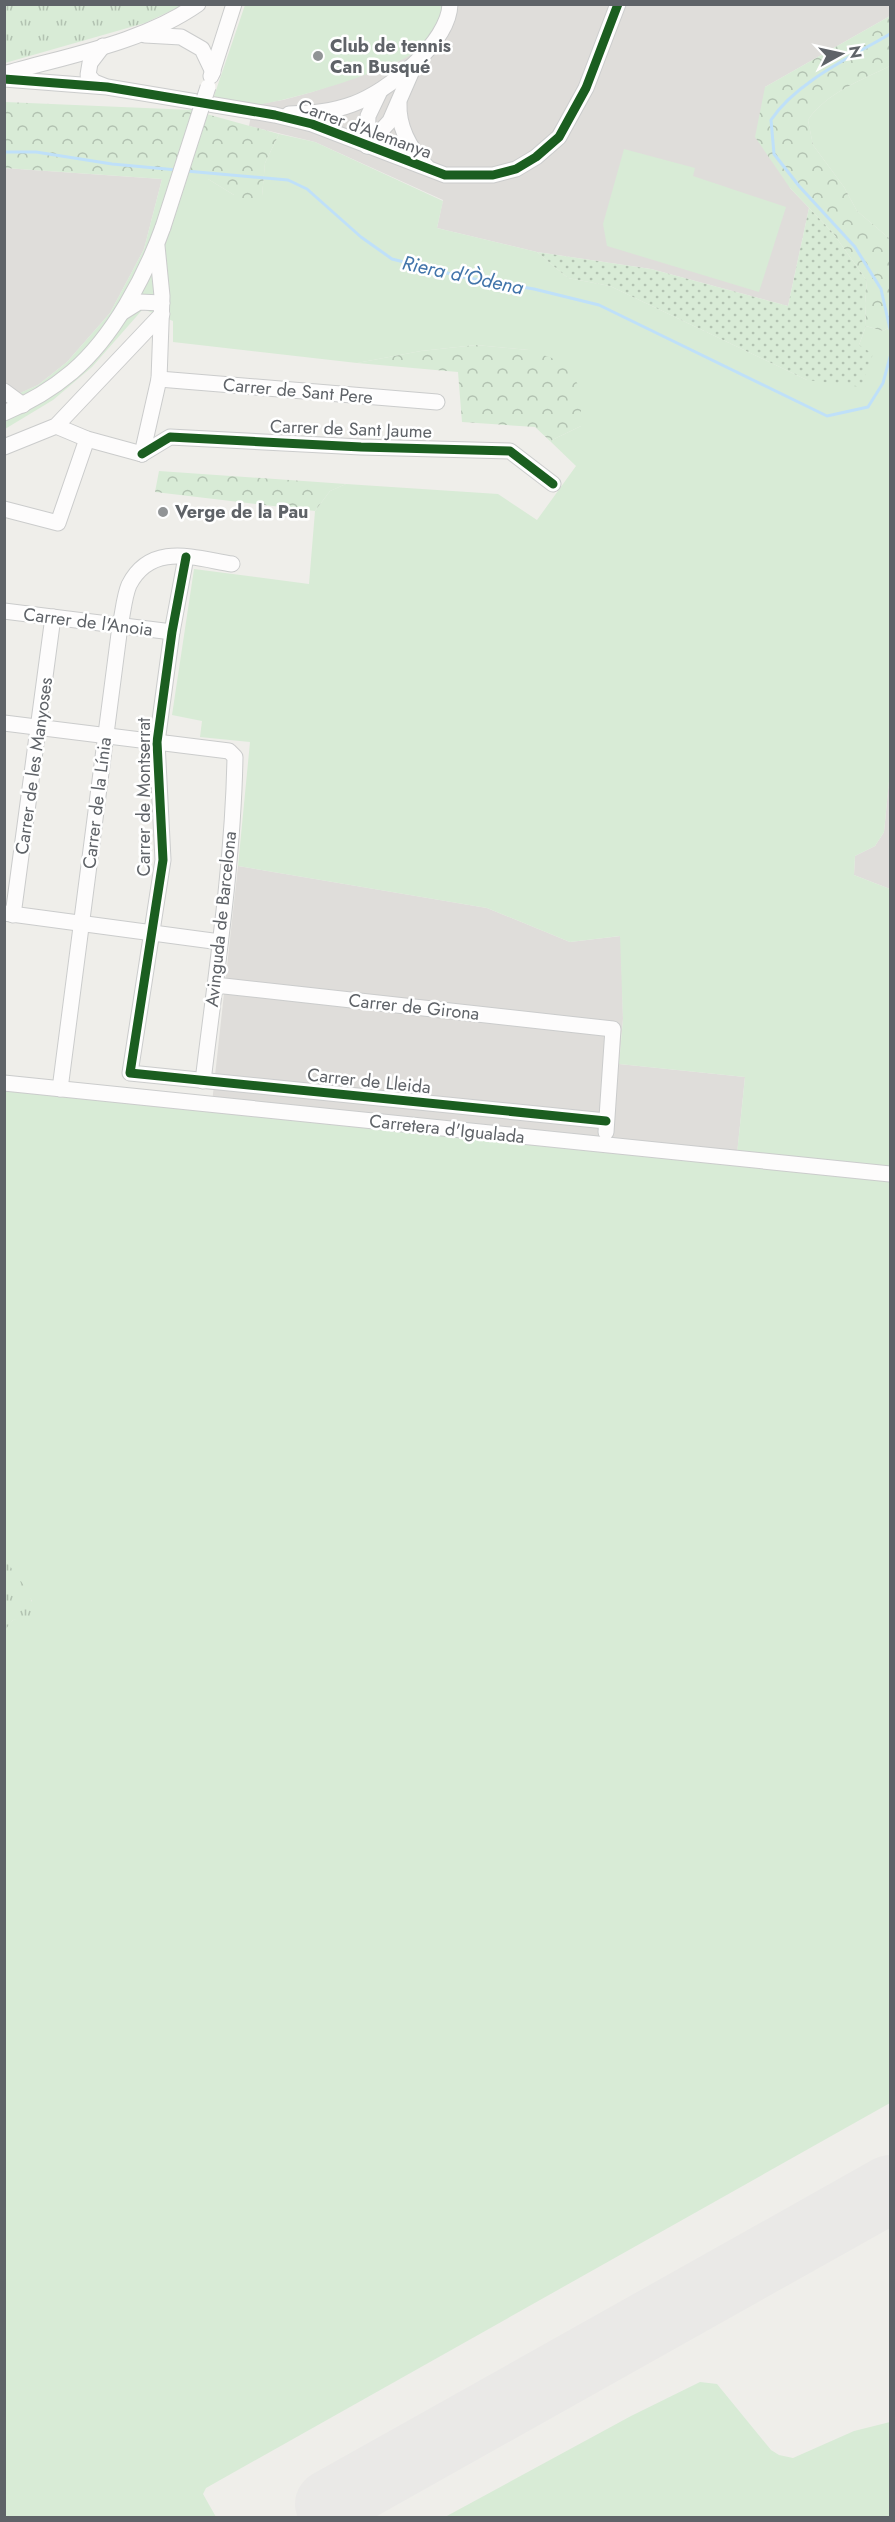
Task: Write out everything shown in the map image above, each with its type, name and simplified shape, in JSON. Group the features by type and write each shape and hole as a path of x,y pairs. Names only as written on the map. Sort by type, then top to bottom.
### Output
{"street":[{"path":"4,74 142,34 176,20 198,4"},
{"path":"4,412 23,405 72,372 123,312 163,227 234,4"},
{"name":"Carrer d'Alemanya","path":"275,115 335,110 380,91 415,63 442,30 450,13 450,4"},
{"name":"Carrer d'Alemanya","path":"4,79 84,80 107,87 275,115 312,124 445,175 493,175 516,168 559,137 586,88 618,4"},
{"path":"142,34 182,37 202,49 210,80"},
{"path":"64,57 62,64 68,76 84,80 90,63 103,46"},
{"name":"Carrer d'Alemanya","path":"367,146 390,121 415,63"},
{"name":"Carrer d'Alemanya","path":"367,146 368,116 380,91"},
{"name":"Carrer d'Alemanya","path":"399,100 399,115 403,129 412,149 430,170"},
{"path":"56,426 87,439 142,454 159,379 162,308 156,245"},
{"path":"123,312 139,302 162,308"},
{"path":"4,447 56,426 162,308"},
{"name":"Carrer de Sant Pere","path":"159,379 437,402"},
{"path":"4,391 23,405"},
{"name":"Carrer de Sant Jaume","path":"142,454 170,436 362,447 510,451 552,484"},
{"path":"4,509 58,522 87,439"},
{"name":"Carrer de la Línia","path":"60,1089 120,626 128,587 138,572 152,560 168,555 232,564"},
{"name":"Carrer de Montserrat","path":"130,1073 164,860 157,742 172,632 186,557"},
{"name":"Carrer de l'Anoia","path":"4,611 172,632"},
{"name":"Carrer de les Manyoses","path":"9,914 40,728 53,617"},
{"path":"4,723 157,742"},
{"name":"Avinguda de Barcelona","path":"157,742 229,751 235,757 220,942 203,1080"},
{"path":"9,914 220,942"},
{"name":"Carrer de Girona","path":"215,985 614,1029 606,1121"},
{"name":"Carrer de Lleida","path":"130,1073 606,1121"},
{"name":"Carretera d'Igualada","path":"4,1083 891,1174"},
{"path":"606,1121 606,1145"}],"shaded area":[{"path":"442,5 890,5 890,16 765,87 790,188 809,208 788,306 651,269 537,252 437,228 443,200 315,142 249,126 253,105 312,92 398,62 442,11"},
{"path":"4,168 162,179 144,249 110,313 67,362 38,385 5,400"},
{"path":"890,771 890,889 854,875 855,856 875,846 884,832"},
{"path":"238,866 487,908 570,942 621,936 623,1019 619,1064 745,1077 736,1164 211,1112"}],"green space":[{"path":"5,4 183,5 145,23 5,63"},
{"name":"Club de tennis Can Busqué","path":"245,5 442,5 438,22 431,34 419,49 407,57 366,75 314,91 269,103 249,105 213,99"},
{"path":"890,16 890,66 834,95 824,102 808,120 813,145 844,187 857,211 890,239 890,327 883,331 866,326 867,281 833,233 790,188 755,137 765,87"},
{"path":"890,66 890,239 857,211 844,187 813,145 808,120 824,102 834,95"},
{"path":"5,102 192,110 279,134 265,163 262,196 252,206 208,179 162,179 5,168"},
{"path":"279,134 315,142 443,201 437,228 537,252 568,278 610,286 807,380 859,345 866,326 883,331 890,327 890,771 884,832 875,846 855,856 854,875 890,889 890,2103 206,2488 203,2494 216,2517 5,2517 4,1630 13,1620 19,1618 32,1601 5,1559 5,1091 736,1163 745,1077 619,1064 623,1019 620,936 570,942 487,908 238,866 250,742 200,737 202,721 172,715 194,569 309,584 315,511 330,491 346,484 498,494 537,520 576,466 550,441 581,426 529,350 476,345 421,351 357,363 173,342 173,321 143,309 92,367 53,400 5,429 4,400 38,385 67,362 110,313 144,249 162,179 208,179 234,195 262,196 265,163"},
{"path":"624,149 695,168 693,176 786,207 759,292 607,246 603,224"},
{"path":"809,208 833,233 867,281 866,326 859,345 873,354 861,387 807,380 610,286 568,278 537,252 651,269 788,306"},
{"path":"476,345 529,350 563,362 581,389 581,426 550,441 535,427 462,422 458,372 357,363 421,351"},
{"path":"159,471 346,484 330,491 315,511 155,492"},
{"path":"5,1559 29,1595 33,1611 31,1618 13,1620 5,1630"},
{"path":"700,2382 717,2384 771,2450 779,2455 793,2458 854,2431 890,2422 890,2517 445,2517 631,2416"}],"waterway":[{"name":"Riera d'Òdena","path":"890,34 809,82 782,106 771,120 774,154 799,186 855,247 881,289 890,329"},
{"name":"Riera d'Òdena","path":"4,152 36,152 112,164 177,170"},
{"name":"Riera d'Òdena","path":"186,171 288,180 307,189 361,237 392,259 463,277 534,289 599,305 827,416 868,407 883,383 890,357"}],"runway":[{"path":"329,2504 890,2189"}],"cycle path":[{"path":"4,79 107,87 275,115 312,124 445,175 493,175 516,169 536,157 559,137 586,88 618,4"},
{"path":"142,454 170,437 361,447 510,451 553,484"},
{"path":"186,557 172,632 157,742 163,860 130,1073 606,1121"}],"place":[{"name":"Club de tennis Can Busqué","path":"318,56"},
{"name":"Verge de la Pau","path":"163,512"}]}
